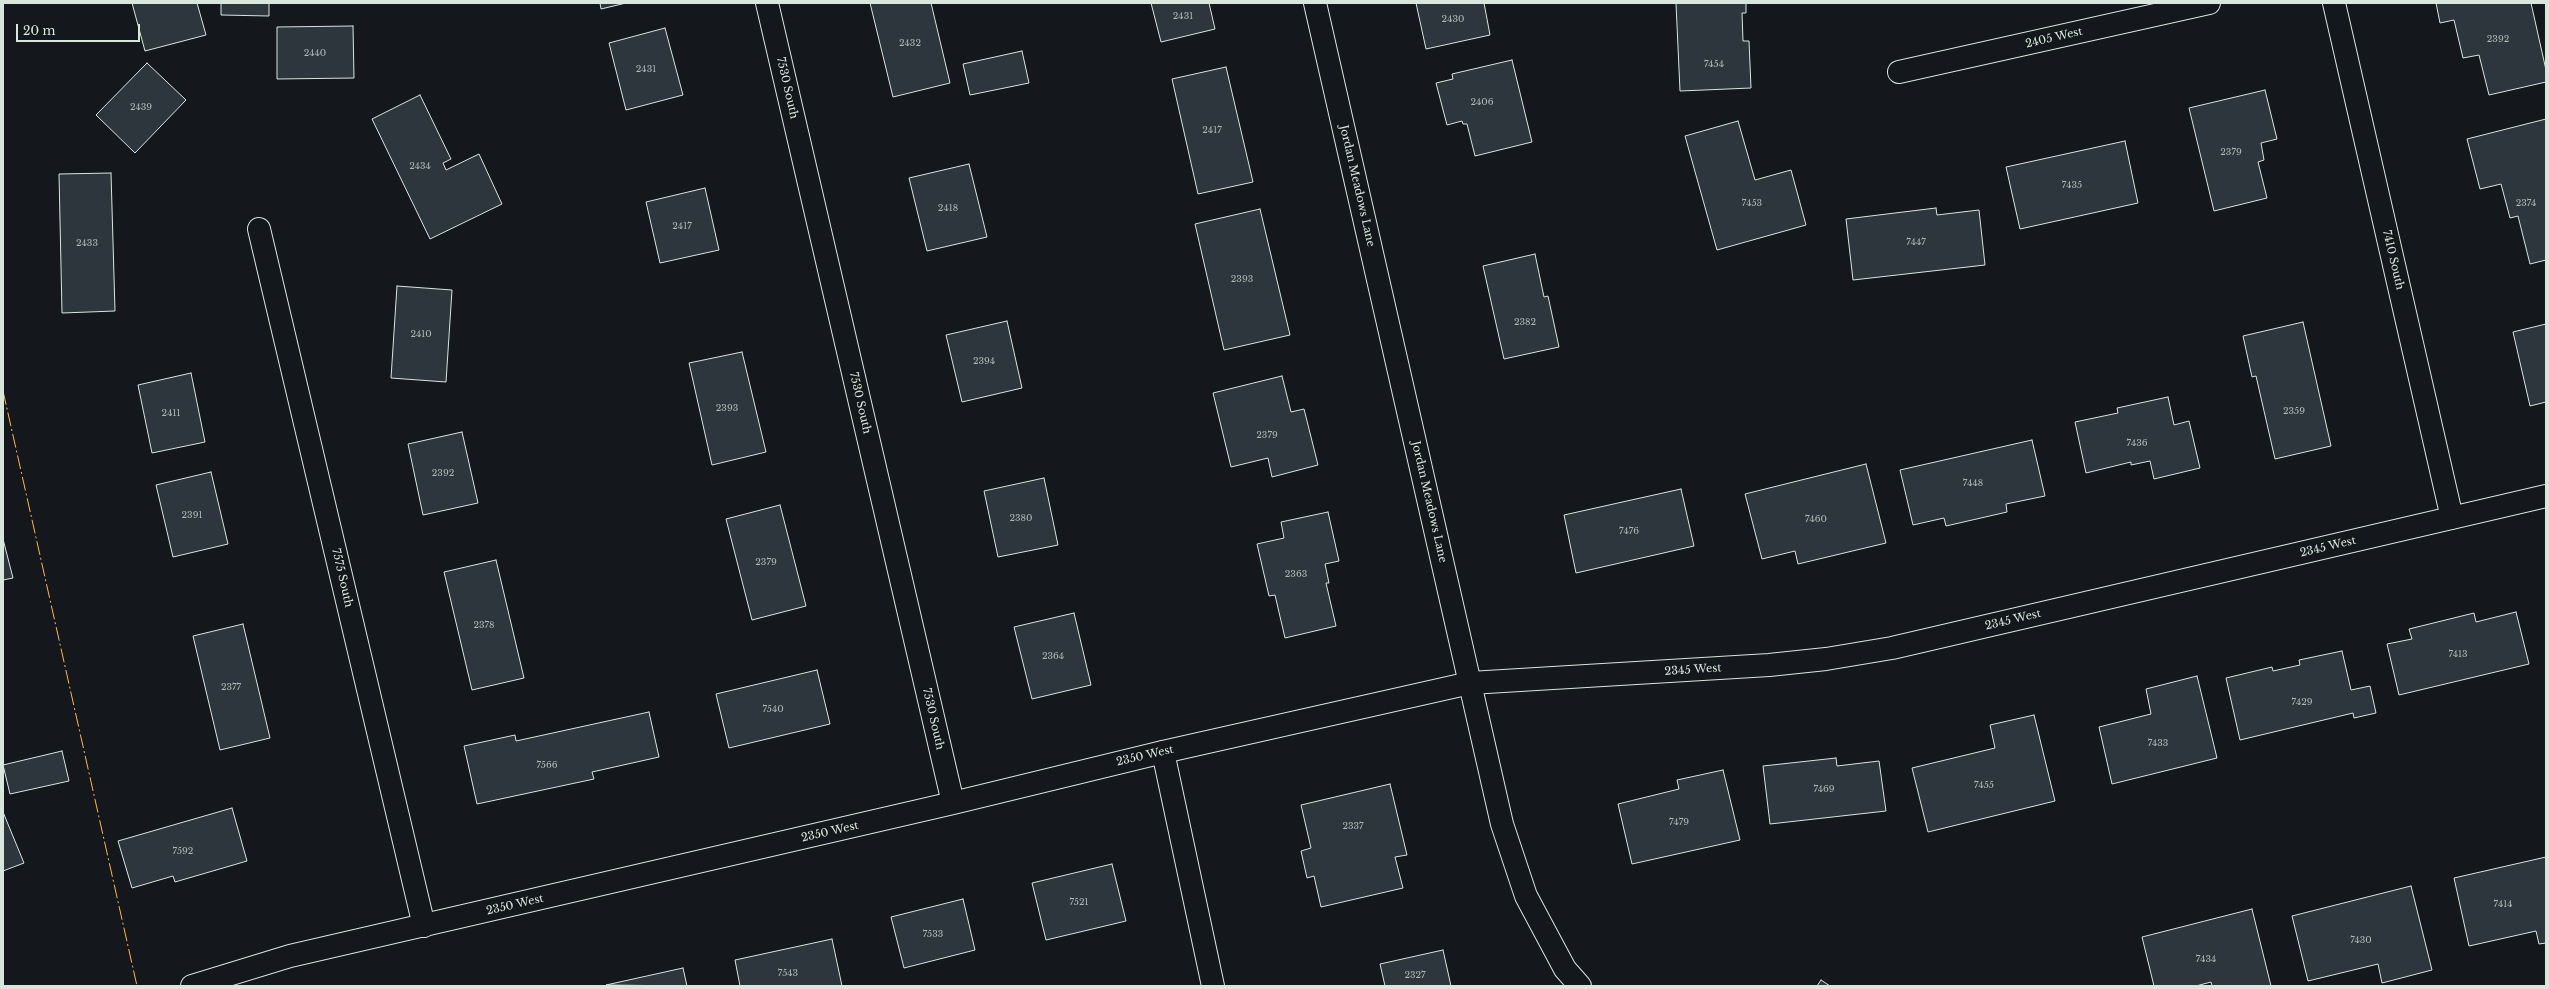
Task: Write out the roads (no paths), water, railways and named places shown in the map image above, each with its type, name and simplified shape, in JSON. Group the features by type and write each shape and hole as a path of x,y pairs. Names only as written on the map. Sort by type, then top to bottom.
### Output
{"street":[{"name":"7530 South","path":"767,3 953,803"},
{"name":"Jordan Meadows Lane","path":"1315,3 1502,824 1526,896 1565,969 1580,986"},
{"name":"2405 West","path":"1899,72 2209,3"},
{"name":"7410 South","path":"2334,3 2452,518"},
{"name":"7575 South","path":"259,229 424,926"},
{"name":"2345 West","path":"1470,683 1769,665 1826,659 1892,648 2546,496"},
{"name":"2350 West","path":"192,986 290,956 953,803 1163,752 1470,683"},
{"path":"1163,752 1213,986"}]}
